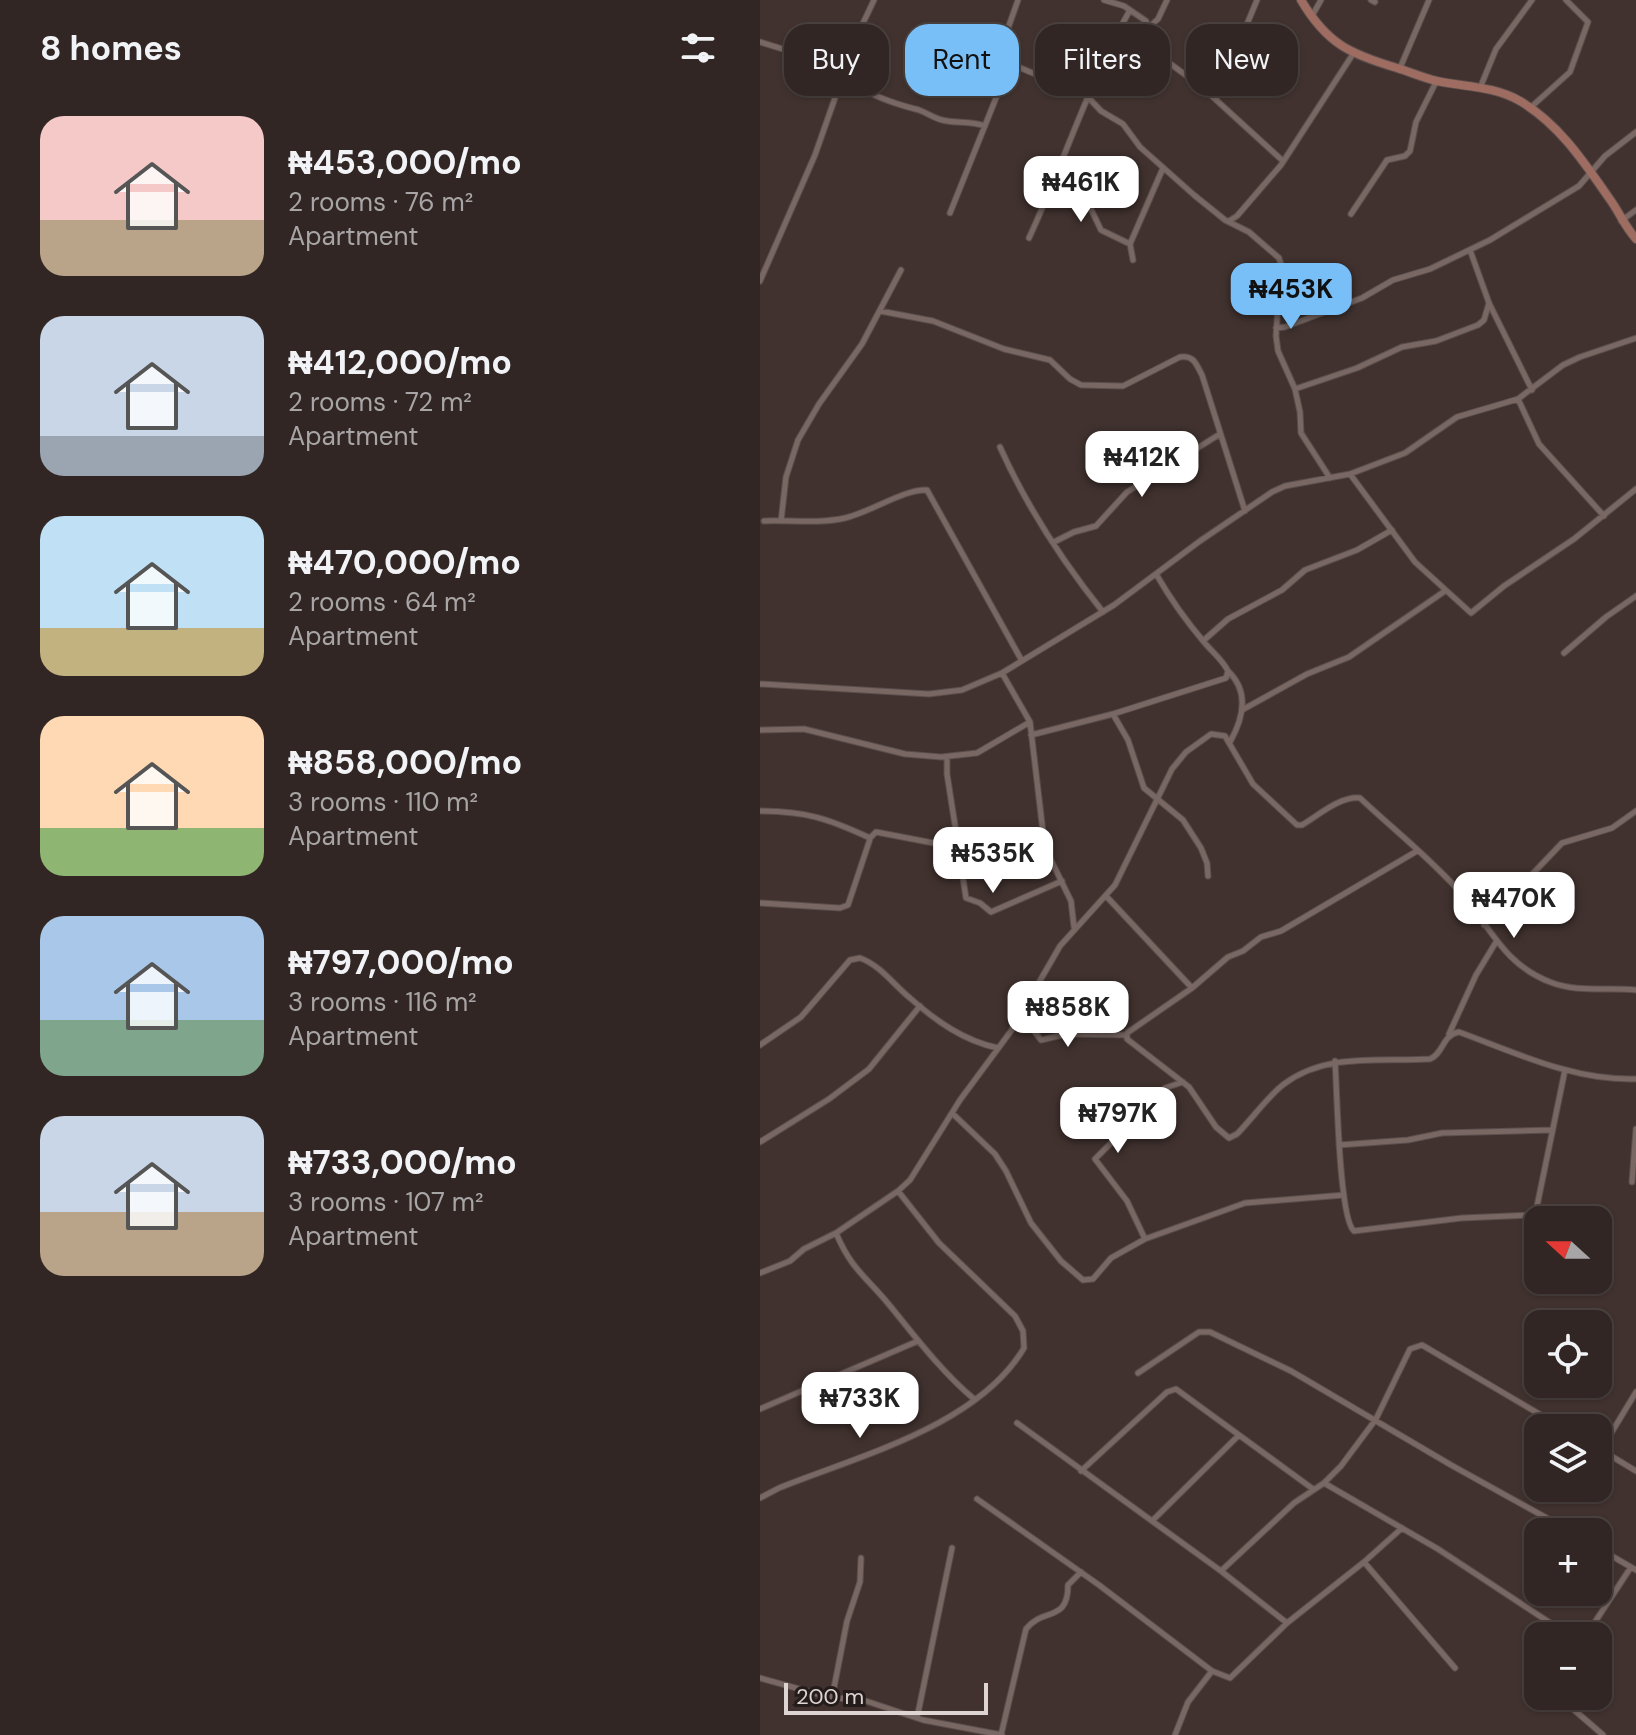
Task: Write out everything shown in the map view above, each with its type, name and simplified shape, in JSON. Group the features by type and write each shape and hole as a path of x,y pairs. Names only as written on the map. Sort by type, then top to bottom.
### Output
{"street":[{"path":"862,0 873,3 864,24"},
{"path":"1010,24 1018,2 1011,0"},
{"path":"1104,0 1130,10 1147,24"},
{"path":"1152,24 1167,0"},
{"path":"1216,99 1257,0"},
{"path":"1301,0 1312,17 1338,44 1353,54 1436,81 1508,95 1530,108 1557,128 1636,239"},
{"path":"1312,17 1321,0"},
{"path":"1400,68 1429,0"},
{"path":"1480,88 1496,49 1532,0"},
{"path":"1530,108 1570,72 1588,22 1566,0"},
{"path":"1123,24 1130,10"},
{"path":"760,42 784,49"},
{"path":"1229,221 1237,216 1283,161 1353,54"},
{"path":"1170,64 1216,99 1283,161"},
{"path":"1351,214 1387,160 1405,156 1410,151 1416,122 1436,81"},
{"path":"760,281 815,155 836,96"},
{"path":"879,96 890,103 943,120 965,120 985,126"},
{"path":"950,213 997,96"},
{"path":"1029,238 1060,170 1087,96 1101,111 1123,124 1140,147 1163,168 1279,258 1281,264 1276,286 1278,351 1295,389 1301,433 1330,478"},
{"path":"1276,328 1362,298 1393,280 1430,269 1470,250 1579,186 1605,156 1636,132"},
{"path":"1133,260 1130,244 1163,168"},
{"path":"1060,170 1089,205 1101,230 1130,244"},
{"path":"1621,221 1636,210"},
{"path":"1470,250 1489,303 1532,390"},
{"path":"781,521 786,477 798,440 819,404 862,344 901,270"},
{"path":"1295,389 1357,368 1402,347 1436,341 1478,325 1484,320 1489,303"},
{"path":"880,311 933,321 1004,349 1050,360 1081,385 1123,386 1180,357 1190,357 1202,375 1245,511"},
{"path":"760,684 943,694 962,690 1002,673 1103,612 1285,486 1350,474 1405,453 1457,417 1518,399 1563,365 1636,338"},
{"path":"1518,399 1539,444 1604,516"},
{"path":"1054,542 1096,526 1127,492 1220,434"},
{"path":"1000,447 1016,484 1081,585 1103,612"},
{"path":"1350,474 1415,562 1468,612 1474,613 1504,586 1604,516 1636,489"},
{"path":"764,521 844,518 874,509 898,497 927,490 1022,661"},
{"path":"1203,641 1228,619 1277,594 1305,570 1357,550 1392,530"},
{"path":"1156,574 1236,682 1242,710 1241,722 1230,742"},
{"path":"1242,710 1307,674 1349,657 1445,591"},
{"path":"1564,653 1636,596"},
{"path":"1031,735 1113,714 1225,679 1228,671"},
{"path":"1002,673 1030,722 1043,832 1050,858 1071,901 1074,928"},
{"path":"1113,714 1128,740 1144,788 1175,812 1194,835 1207,863 1208,876"},
{"path":"760,730 804,729 905,754 947,757 977,753 1030,722"},
{"path":"760,1273 790,1261 804,1249 836,1233 898,1191 921,1165 952,1113 1014,1025 1053,957 1074,928 1089,918 1107,897 1123,871 1172,769 1186,752 1211,734 1225,736 1253,784 1297,825 1356,797 1458,890 1496,942 1522,968 1551,982 1573,988 1636,990"},
{"path":"947,757 966,898 991,912 1062,881"},
{"path":"760,811 800,812 821,817 870,838"},
{"path":"1484,925 1562,843 1612,828 1636,811"},
{"path":"760,903 840,908 848,905 870,838 876,832 949,846 957,838"},
{"path":"1014,1025 1028,1023 1041,1040 1067,1034 1126,1035 1192,988 1228,957 1243,951 1261,937 1281,931 1417,851"},
{"path":"1107,897 1192,988"},
{"path":"1126,1035 1139,1050 1196,1095 1222,1134 1229,1138 1237,1134 1281,1086 1300,1074 1335,1061 1430,1059 1438,1054 1476,975 1496,942"},
{"path":"760,1045 801,1017 842,968 855,959 866,960 961,1036 976,1044 998,1048"},
{"path":"760,1142 829,1099 869,1069 920,1006"},
{"path":"1449,1035 1459,1032 1565,1070 1601,1078 1636,1079"},
{"path":"1335,1061 1344,1195 1349,1229 1354,1231 1462,1218 1531,1215 1539,1205 1551,1130 1565,1070"},
{"path":"1145,1239 1127,1201 1095,1159 1134,1125 1139,1116 1148,1113 1165,1088 1183,1082"},
{"path":"952,1113 995,1154 1031,1223 1061,1261 1083,1280 1093,1279 1111,1258 1145,1239 1252,1201 1344,1195"},
{"path":"1632,1182 1636,1129"},
{"path":"1339,1145 1408,1140 1442,1133 1551,1130"},
{"path":"760,1498 928,1429 956,1414 1000,1379 1020,1355 1025,1340 1015,1316 939,1243 898,1191"},
{"path":"836,1233 852,1265 945,1373 974,1399"},
{"path":"1138,1373 1204,1331 1291,1371 1547,1518"},
{"path":"760,1409 918,1341"},
{"path":"1221,1571 1275,1520 1341,1466 1376,1419 1410,1349 1419,1345 1539,1414"},
{"path":"1081,1471 1172,1389 1179,1390 1313,1489"},
{"path":"1612,1430 1636,1392"},
{"path":"1017,1423 1221,1571 1287,1623"},
{"path":"1152,1521 1238,1436"},
{"path":"1612,1456 1636,1471"},
{"path":"1324,1483 1402,1528 1548,1622"},
{"path":"977,1499 1081,1572 1212,1671 1227,1678 1233,1677 1287,1623 1402,1528"},
{"path":"917,1718 952,1548"},
{"path":"1595,1622 1633,1569 1612,1556"},
{"path":"832,1698 847,1621 860,1582 861,1558"},
{"path":"1364,1562 1455,1668"},
{"path":"760,1678 832,1698 860,1699 917,1718 1001,1735 1026,1629 1038,1618 1050,1616 1062,1608 1068,1598 1068,1585 1081,1572"},
{"path":"1175,1735 1188,1702 1212,1671"},
{"path":"1574,1710 1603,1735"}]}
